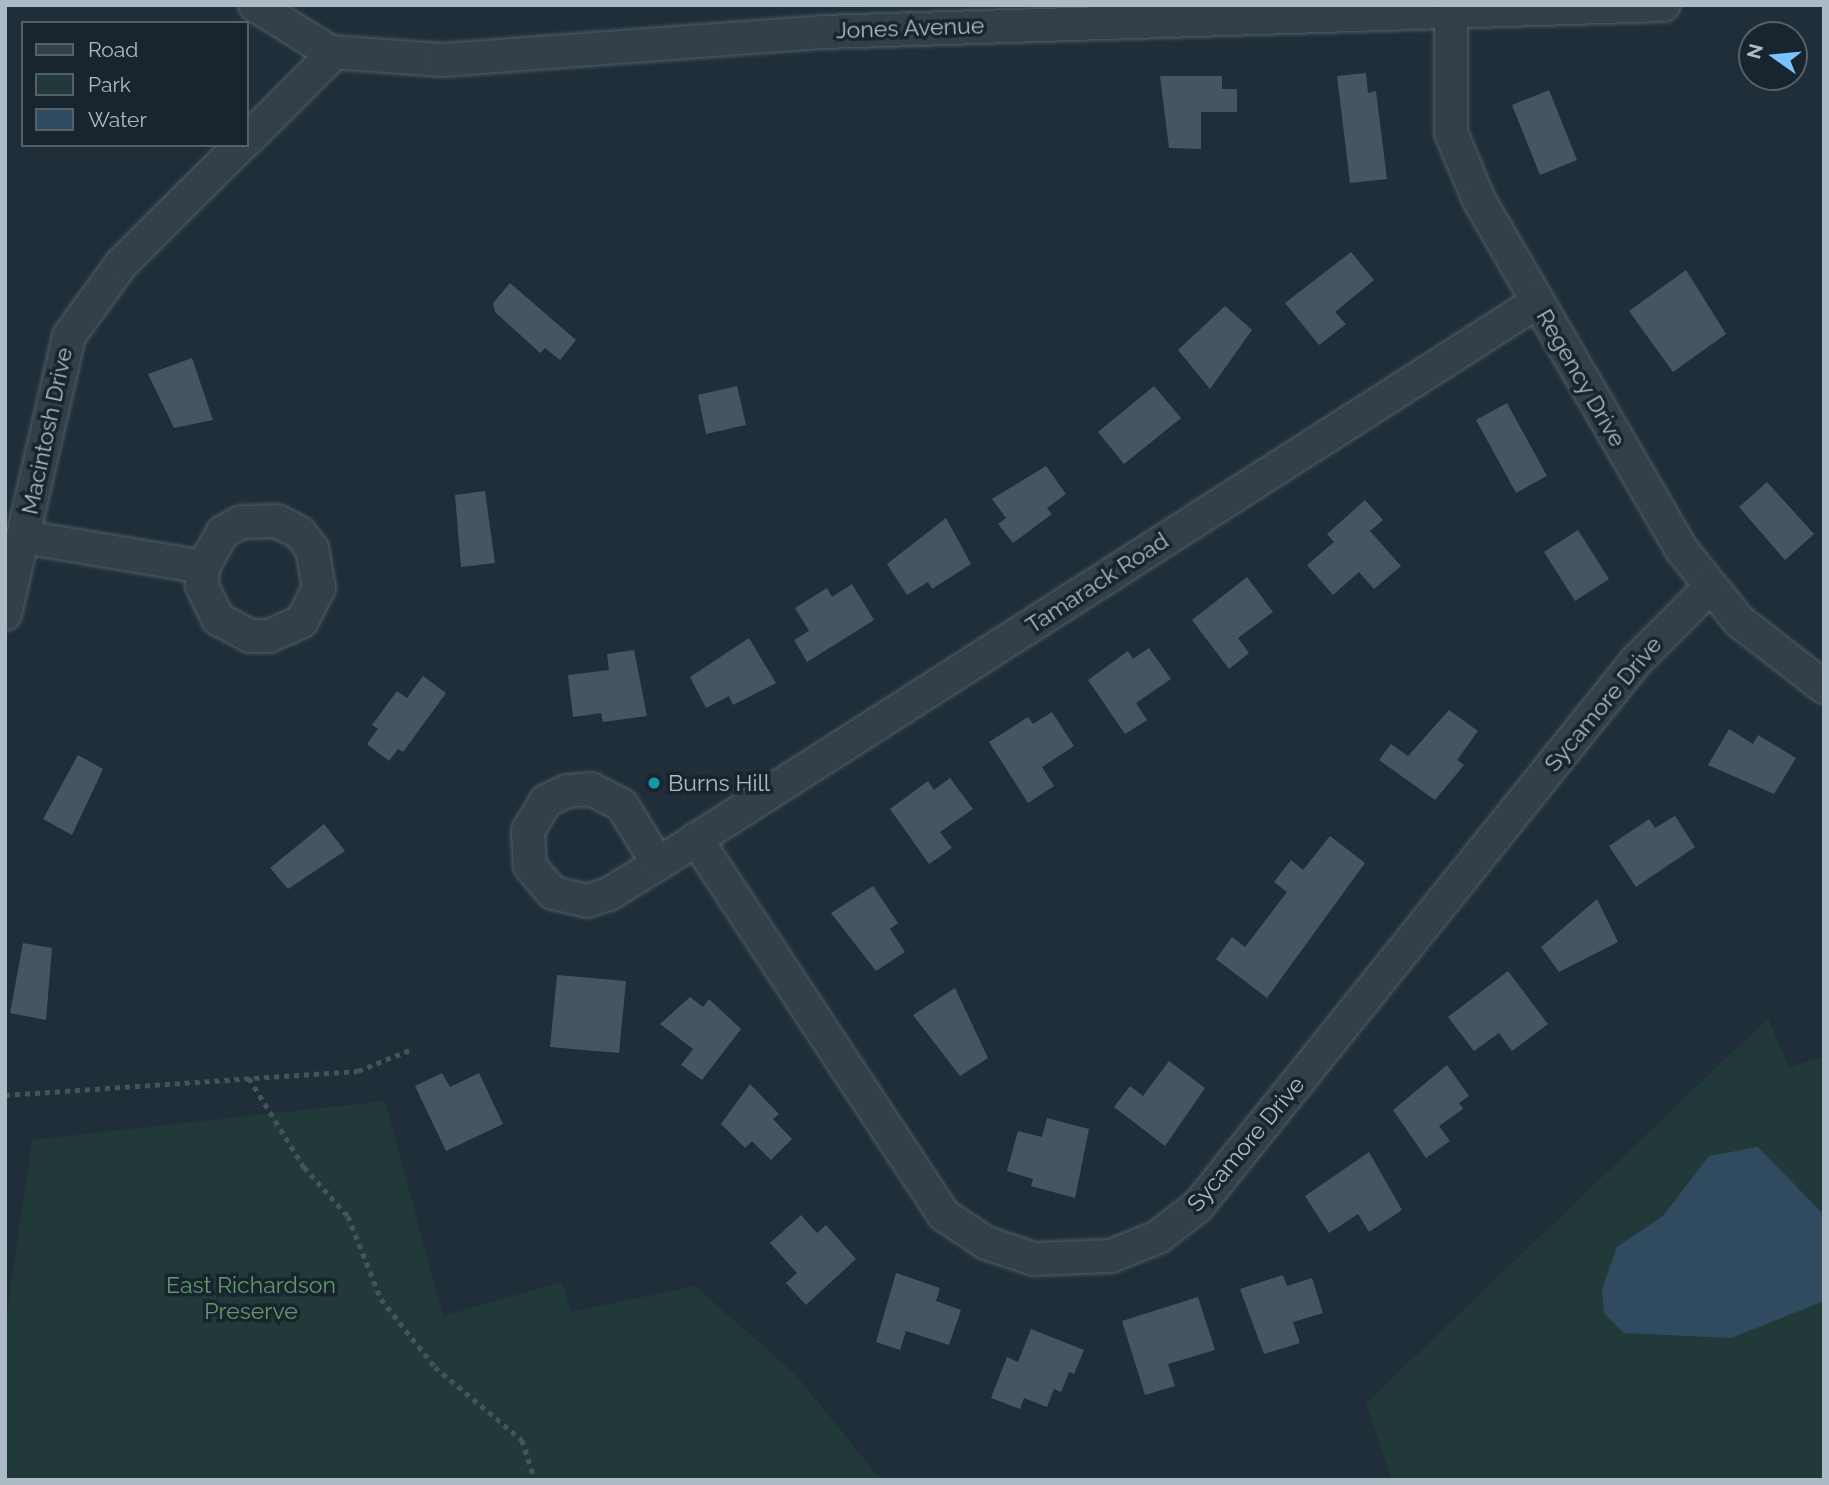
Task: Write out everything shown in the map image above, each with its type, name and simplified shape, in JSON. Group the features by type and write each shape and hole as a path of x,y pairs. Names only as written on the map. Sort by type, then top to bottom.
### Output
{"street":[{"name":"Jones Avenue","path":"256,5 263,16 335,52 442,60 823,32 1664,5"},
{"name":"Regency Drive","path":"1451,13 1447,105 1458,157 1537,302 1658,513 1710,587 1772,650 1824,687"},
{"path":"248,139 335,52"},
{"name":"Macintosh Drive","path":"5,614 69,336 122,263 239,147"},
{"name":"Tamarack Road","path":"658,864 1537,302"},
{"path":"24,537 203,567"},
{"name":"Sycamore Drive","path":"696,839 944,1215 986,1243 1034,1259 1111,1256 1158,1237 1198,1206 1637,660 1710,587"}],"path":[{"path":"5,1095 358,1071 412,1049"},
{"path":"249,1078 304,1167 348,1216 381,1299 435,1367 522,1440 535,1480"}],"green space":[{"path":"1768,1018 1789,1068 1824,1056 1824,1480 1392,1480 1366,1403"},
{"name":"East Richardson Preserve","path":"385,1101 443,1316 562,1282 571,1312 695,1286 795,1374 881,1480 5,1480 5,1327 32,1140"}],"water":[{"path":"1758,1147 1824,1215 1824,1301 1731,1338 1624,1333 1604,1313 1602,1289 1617,1247 1663,1216 1709,1156"}],"building":[{"path":"1366,73 1368,93 1376,91 1387,179 1350,183 1337,76"},
{"path":"1160,76 1222,76 1222,89 1237,89 1237,112 1201,112 1201,149 1169,148"},
{"path":"1549,90 1577,160 1540,175 1512,105"},
{"path":"1351,252 1374,280 1335,312 1346,324 1319,345 1285,303"},
{"path":"1686,270 1726,334 1673,372 1629,311"},
{"path":"510,283 576,340 560,360 545,348 540,353 495,312 493,303"},
{"path":"1225,306 1252,330 1210,389 1178,350"},
{"path":"192,358 213,420 174,428 148,374"},
{"path":"737,386 746,425 706,434 698,395"},
{"path":"1154,386 1181,418 1124,464 1098,432"},
{"path":"1507,403 1547,476 1516,493 1476,420"},
{"path":"1046,466 1066,494 1047,508 1052,514 1013,543 998,524 1006,518 992,499"},
{"path":"1767,482 1814,534 1785,560 1739,507"},
{"path":"485,491 495,563 461,567 455,495"},
{"path":"1365,500 1383,520 1370,531 1401,566 1374,589 1359,572 1333,595 1307,565 1334,542 1327,534"},
{"path":"946,518 971,564 932,589 928,582 907,595 887,564"},
{"path":"1578,530 1609,579 1575,601 1544,552"},
{"path":"1247,577 1273,612 1238,638 1249,653 1229,669 1192,620"},
{"path":"852,584 874,620 807,662 794,640 809,631 795,608 827,588 832,597"},
{"path":"749,638 776,683 733,705 729,696 706,708 690,677"},
{"path":"1149,648 1171,679 1136,703 1147,720 1125,734 1088,680 1128,651 1133,659"},
{"path":"634,650 647,716 603,722 601,713 573,717 568,675 609,670 607,654"},
{"path":"423,676 446,693 403,752 398,749 389,761 367,744 378,729 372,725 397,691 407,698"},
{"path":"1449,710 1478,731 1457,760 1464,765 1435,800 1379,760 1391,744 1408,756"},
{"path":"1052,712 1074,746 1042,767 1054,786 1028,803 989,742 1028,717 1033,724"},
{"path":"1729,729 1753,744 1758,735 1796,758 1774,794 1708,765"},
{"path":"78,755 103,769 72,835 43,819"},
{"path":"950,778 973,809 940,832 952,848 929,864 890,809 928,781 934,790"},
{"path":"1675,816 1695,847 1636,887 1609,846 1649,819 1655,828"},
{"path":"324,824 345,851 288,889 270,868"},
{"path":"1330,836 1365,863 1267,998 1216,959 1232,937 1245,947 1287,892 1274,882 1291,860 1303,870"},
{"path":"873,886 898,923 890,929 905,952 876,971 831,913"},
{"path":"1597,899 1618,942 1559,972 1541,947"},
{"path":"23,943 52,948 46,1020 10,1013"},
{"path":"1508,971 1548,1024 1512,1051 1499,1033 1474,1051 1448,1017"},
{"path":"557,975 626,981 619,1053 550,1047"},
{"path":"955,988 988,1058 960,1076 913,1015"},
{"path":"690,997 703,1007 709,999 741,1029 702,1080 681,1065 693,1049 660,1024"},
{"path":"1169,1061 1205,1088 1165,1146 1114,1107 1130,1086 1143,1096"},
{"path":"1447,1065 1469,1096 1459,1103 1463,1109 1439,1126 1450,1141 1426,1158 1393,1110"},
{"path":"442,1073 450,1087 479,1073 503,1124 446,1151 415,1086"},
{"path":"750,1084 779,1114 773,1119 792,1139 771,1160 752,1141 745,1148 721,1124"},
{"path":"1047,1118 1089,1129 1075,1198 1031,1186 1033,1179 1007,1171 1018,1131 1042,1137"},
{"path":"1369,1152 1402,1210 1369,1232 1358,1214 1329,1233 1305,1196"},
{"path":"801,1215 817,1233 826,1225 856,1259 806,1305 786,1283 797,1273 770,1243"},
{"path":"896,1273 940,1288 936,1301 961,1310 949,1345 906,1331 900,1350 876,1342"},
{"path":"1283,1275 1287,1286 1312,1278 1323,1313 1293,1322 1300,1343 1264,1354 1240,1289"},
{"path":"1198,1297 1215,1350 1168,1364 1175,1386 1145,1395 1122,1321"},
{"path":"1031,1329 1084,1350 1074,1374 1069,1372 1061,1392 1054,1389 1047,1407 1024,1398 1020,1409 991,1398 1007,1357 1018,1362"}],"place":[{"name":"Burns Hill","path":"654,783"}]}
